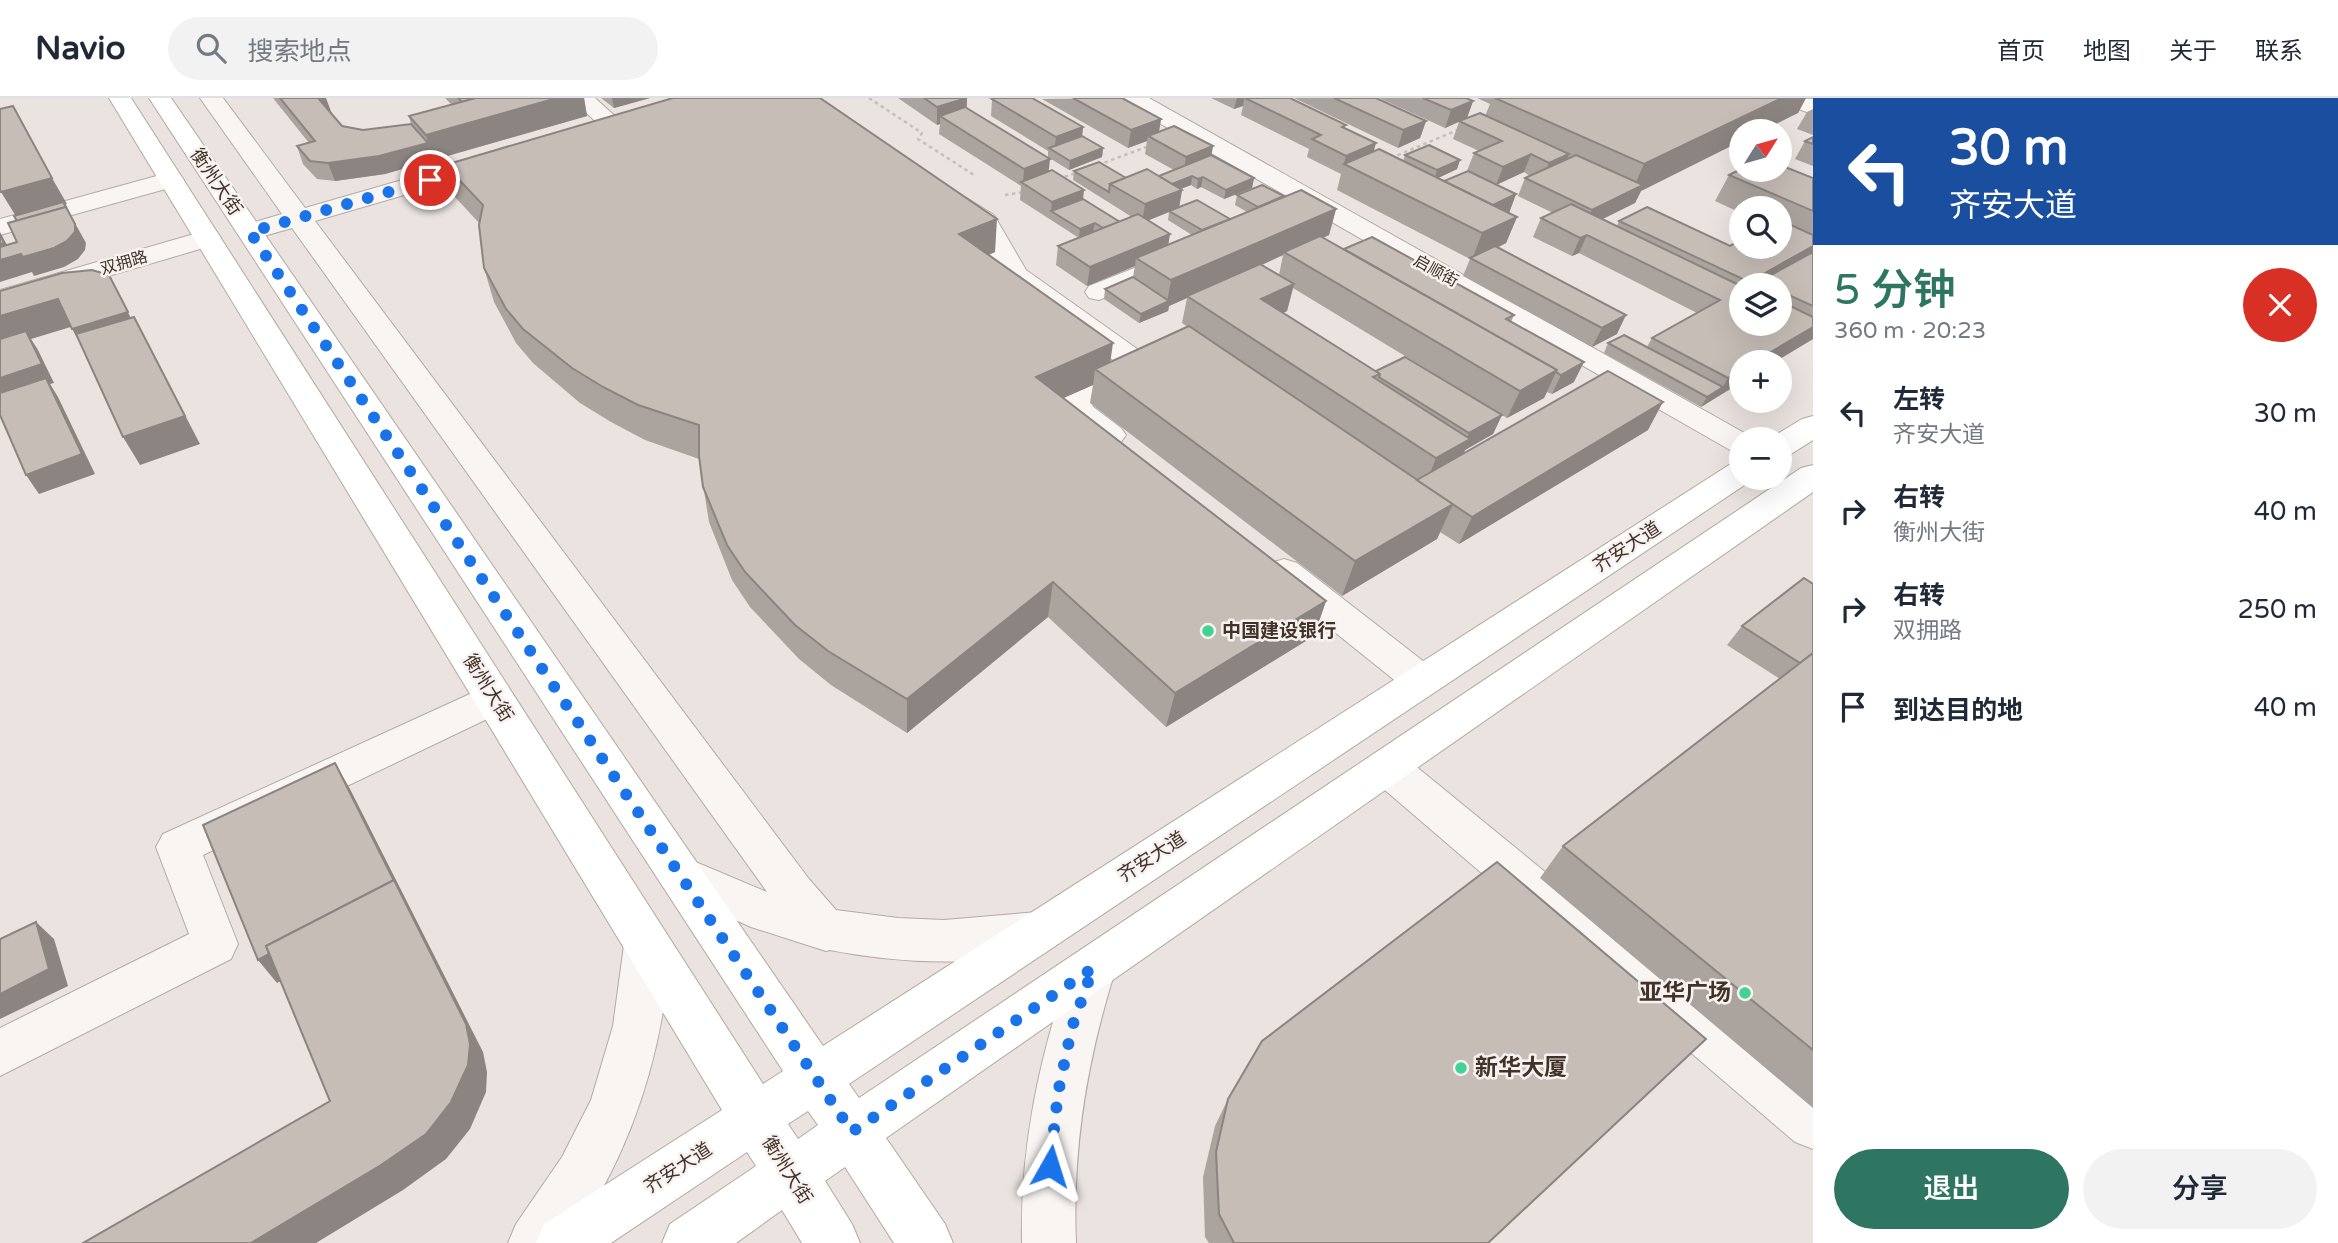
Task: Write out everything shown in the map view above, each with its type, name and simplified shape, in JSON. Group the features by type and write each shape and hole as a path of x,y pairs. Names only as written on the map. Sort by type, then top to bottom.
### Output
{"main road":[{"name":"衡州大街","path":"120,98 833,1243"},
{"name":"衡州大街","path":"160,98 926,1243"},
{"path":"1792,439 1813,426"},
{"path":"690,1243 1813,476"},
{"name":"齐安大道","path":"563,1243 1729,481"}],"street":[{"path":"211,98 793,893 826,931"},
{"path":"581,98 614,126"},
{"name":"启顺街","path":"1132,98 1189,131 1300,207 1729,437"},
{"path":"1788,98 1813,107"},
{"path":"588,134 638,119"},
{"path":"250,232 522,153"},
{"path":"0,227 171,180"},
{"path":"941,190 985,221 1015,275 1146,369 1070,404 1134,454"},
{"name":"双拥路","path":"0,299 208,239"},
{"path":"1099,292 1174,260"},
{"path":"1262,555 1422,681"},
{"path":"0,1053 215,944 178,847 494,698"},
{"path":"1387,767 1813,1124"},
{"path":"680,874 724,898 774,917 826,931 883,939 935,942 987,940 1038,932"},
{"path":"535,1243 581,1174 608,1121 626,1074 640,1018 647,945"},
{"path":"1050,1241 1050,1166 1058,1093 1072,1027 1093,968"}],"path":[{"path":"869,98 922,133 918,139 982,181"},
{"path":"1387,160 1461,129"},
{"path":"1098,165 1189,131"},
{"path":"1046,184 1085,169"},
{"path":"1004,195 1033,188"}],"building":[{"path":"280,98 318,98 342,126 363,130 411,124 428,143 379,156 328,163 310,161 297,146 315,141"},
{"path":"458,98 476,98 462,102"},
{"path":"476,98 557,98 426,135 409,116"},
{"path":"673,98 820,98 997,219 959,234 1113,343 1036,377 1326,601 1175,693 1053,582 907,699 828,651 795,625 745,572 727,545 703,487 699,425 638,405 603,387 572,368 523,329 506,309 484,268 479,225 483,205 445,165"},
{"path":"924,98 967,98 937,107"},
{"path":"993,98 1032,98 1083,127 1056,137"},
{"path":"1073,98 1122,98 1161,119 1131,130"},
{"path":"1245,98 1290,98 1376,143 1346,156 1312,139 1321,135"},
{"path":"1334,98 1376,98 1426,121 1403,130"},
{"path":"1423,98 1466,98 1473,101 1451,110"},
{"path":"1495,98 1782,98 1738,119 1729,119 1729,123 1644,164"},
{"path":"13,106 52,178 1,192 0,109"},
{"path":"965,107 1050,159 1024,169 940,116"},
{"path":"1480,113 1569,154 1549,163 1531,154 1503,167 1474,153 1502,141 1459,121"},
{"path":"1174,126 1213,146 1186,157 1148,136"},
{"path":"1082,136 1103,148 1070,161 1049,148"},
{"path":"1429,145 1460,160 1437,170 1405,155"},
{"path":"1379,149 1517,217 1482,233 1344,164"},
{"path":"1211,155 1254,178 1226,190 1203,177 1198,179 1192,176 1172,184 1159,176"},
{"path":"1576,155 1643,185 1592,210 1525,178"},
{"path":"1099,162 1126,178 1110,184 1109,192 1074,171"},
{"path":"1147,169 1182,190 1145,204 1110,184"},
{"path":"1052,170 1084,190 1052,202 1021,182"},
{"path":"1792,170 1813,178 1813,211 1792,202 1792,196 1778,196 1745,182 1792,182"},
{"path":"1468,171 1516,194 1493,205 1444,181"},
{"path":"1262,185 1284,196 1258,207 1237,195"},
{"path":"1301,190 1336,209 1171,280 1136,258"},
{"path":"1083,199 1120,222 1103,228 1095,223 1080,229 1051,211"},
{"path":"1197,200 1230,219 1202,230 1169,211"},
{"path":"63,202 66,207 17,221 14,216"},
{"path":"1571,204 1729,280 1729,336 1792,336 1792,307 1813,317 1813,327 1774,350 1729,350 1728,378 1652,338 1720,300 1587,235 1580,238 1541,218"},
{"path":"66,207 75,224 75,232 67,241 54,248 23,257 21,254 0,260 0,247 17,242 8,223"},
{"path":"1647,207 1729,246 1729,259 1790,259 1765,273 1730,273 1619,221"},
{"path":"1138,214 1170,234 1090,267 1058,246"},
{"path":"1792,225 1813,235 1813,246 1792,258"},
{"path":"1320,236 1557,370 1520,391 1284,252"},
{"path":"1372,237 1514,315 1506,319 1584,362 1561,375 1557,370 1344,249"},
{"path":"1495,246 1626,315 1602,328 1470,258"},
{"path":"1813,252 1813,306 1792,296 1792,273 1775,273"},
{"path":"1260,264 1294,284 1261,299 1380,374 1373,377 1470,439 1436,458 1187,296"},
{"path":"92,270 109,275 128,312 72,329 58,299 0,316 0,291 62,273"},
{"path":"1133,277 1169,301 1141,314 1105,289"},
{"path":"134,317 185,416 123,437 76,334"},
{"path":"1189,326 1453,504 1355,561 1095,369"},
{"path":"26,331 42,364 0,378 0,339"},
{"path":"1624,335 1723,387 1707,397 1608,343"},
{"path":"1405,357 1502,415 1469,433 1379,377 1380,374 1376,371"},
{"path":"1608,371 1663,402 1472,517 1417,480"},
{"path":"46,378 82,454 26,475 0,415 0,393"},
{"path":"1804,578 1813,584 1813,653 1800,663 1742,626"},
{"name":"亚华广场","path":"1813,653 1813,1050 1563,846"},
{"path":"335,763 394,880 266,946 269,954 258,960 203,825"},
{"name":"新华大厦","path":"1497,862 1706,1039 1488,1243 1234,1243 1219,1214 1216,1152 1228,1099 1262,1041"},
{"path":"394,880 466,1024 470,1044 468,1065 451,1102 426,1134 381,1165 251,1243 83,1243 330,1101 266,946"},
{"path":"36,922 49,969 0,994 0,939"}],"place":[{"name":"中国建设银行","path":"1208,631"},
{"name":"亚华广场","path":"1745,993"},
{"name":"新华大厦","path":"1461,1068"}],"route":[{"path":"430,180 250,232 852,1132 1093,968 1072,1027 1058,1093 1050,1166"}]}
